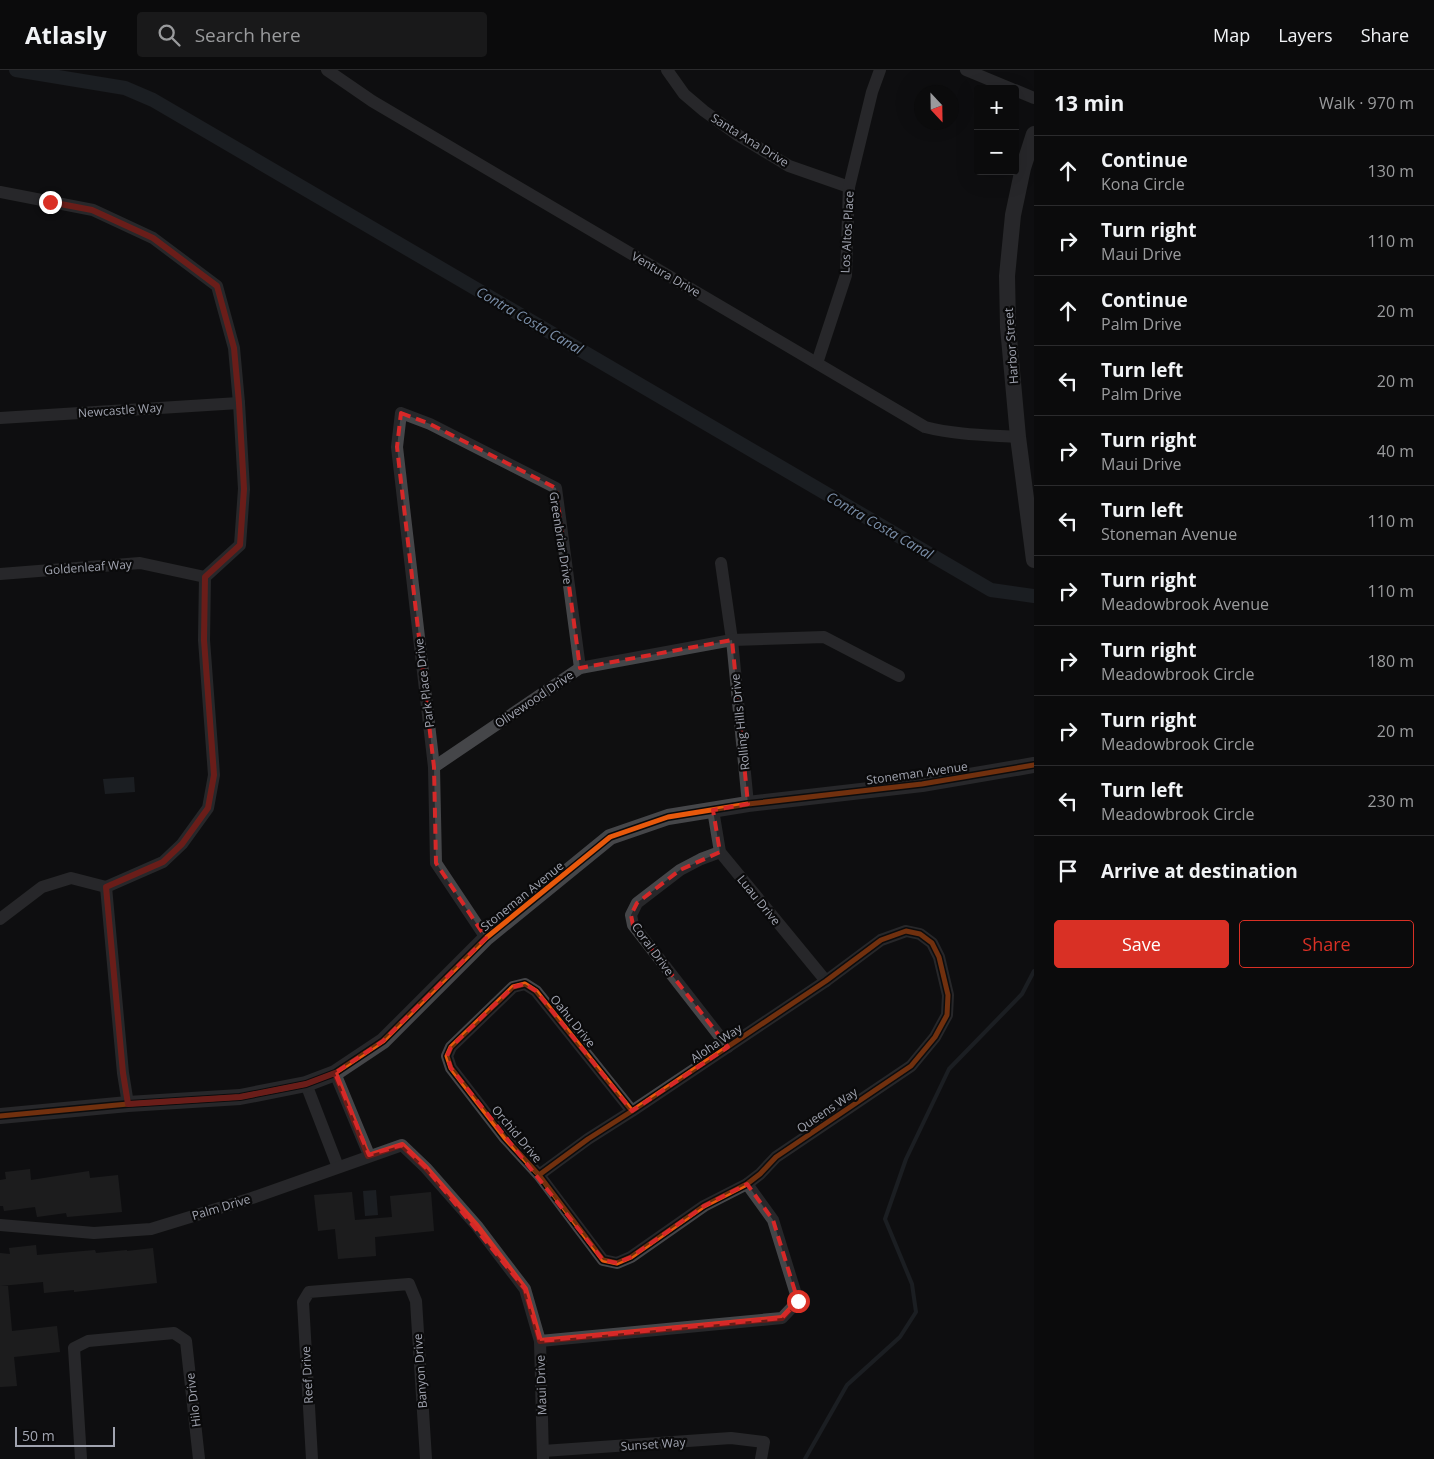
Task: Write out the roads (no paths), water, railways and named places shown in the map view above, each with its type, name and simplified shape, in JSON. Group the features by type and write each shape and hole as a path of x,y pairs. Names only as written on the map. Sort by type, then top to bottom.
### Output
{"street":[{"name":"Ventura Drive","path":"327,70 343,75 372,101 925,427 975,435 1018,437"},
{"name":"Santa Ana Drive","path":"667,70 684,94 736,134 790,166 849,187"},
{"name":"Los Altos Place","path":"817,363 846,275 849,187 872,92 880,70"},
{"path":"966,70 1004,85"},
{"path":"1019,91 1034,98"},
{"name":"Harbor Street","path":"1034,134 1023,168 1013,215 1007,276 1008,327 1018,437 1034,560"},
{"path":"0,192 92,210 153,238 217,286 234,348 244,489 240,545 205,577 204,640 214,775 208,808 182,844 163,862 106,887 71,878 42,887 0,919"},
{"name":"Newcastle Way","path":"0,418 239,403"},
{"name":"Greenbriar Drive","path":"401,413 430,424 556,488 580,668"},
{"name":"Park Place Drive","path":"401,413 397,447 434,767 436,863 486,938"},
{"name":"Goldenleaf Way","path":"0,574 140,563 205,577"},
{"name":"Rolling Hills Drive","path":"720,563 732,640 748,804"},
{"name":"Olivewood Drive","path":"434,767 580,668 732,640 824,637 899,676"},
{"name":"Stoneman Avenue","path":"0,1116 128,1104 240,1097 306,1084 335,1073 383,1040 486,938 610,837 668,817 748,804 922,784 1034,765"},
{"name":"Luau Drive","path":"713,810 720,852 826,981"},
{"name":"Coral Drive","path":"720,852 680,870 637,903 631,914 633,925 728,1046"},
{"path":"106,887 123,1073 128,1104"},
{"name":"Aloha Way","path":"539,1175 588,1139 826,981 881,940 906,931"},
{"name":"Queens Way","path":"616,1263 631,1257 704,1206 747,1184 760,1174 776,1157 911,1066 935,1037 947,1015 948,995 939,957 932,943 920,934 906,931"},
{"name":"Oahu Drive","path":"448,1056 452,1047 513,987 525,984 536,991 632,1111"},
{"name":"Orchid Drive","path":"448,1056 451,1068 457,1076 505,1138 539,1175 603,1260 616,1263"},
{"path":"335,1073 368,1156"},
{"path":"306,1084 338,1167"},
{"name":"Palm Drive","path":"0,1224 94,1233 151,1229 252,1198 402,1145 426,1168"},
{"name":"Maui Drive","path":"426,1168 477,1226 525,1289 540,1341 543,1455"},
{"path":"540,1341 782,1318 798,1301 773,1220 747,1184"},
{"name":"Reef Drive","path":"312,1459 303,1302 309,1292 409,1284"},
{"name":"Banyon Drive","path":"409,1284 416,1302 426,1459"},
{"name":"Hilo Drive","path":"81,1459 74,1348 88,1341 174,1333 186,1341 200,1459"},
{"name":"Sunset Way","path":"543,1455 731,1438 764,1442 760,1459"}],"waterway":[{"name":"Contra Costa Canal","path":"16,70 125,88 153,100 991,590 1034,596"},
{"path":"805,1459 847,1385 900,1337 916,1312 912,1284 885,1219 906,1159 949,1069 1022,994 1034,971"}]}
